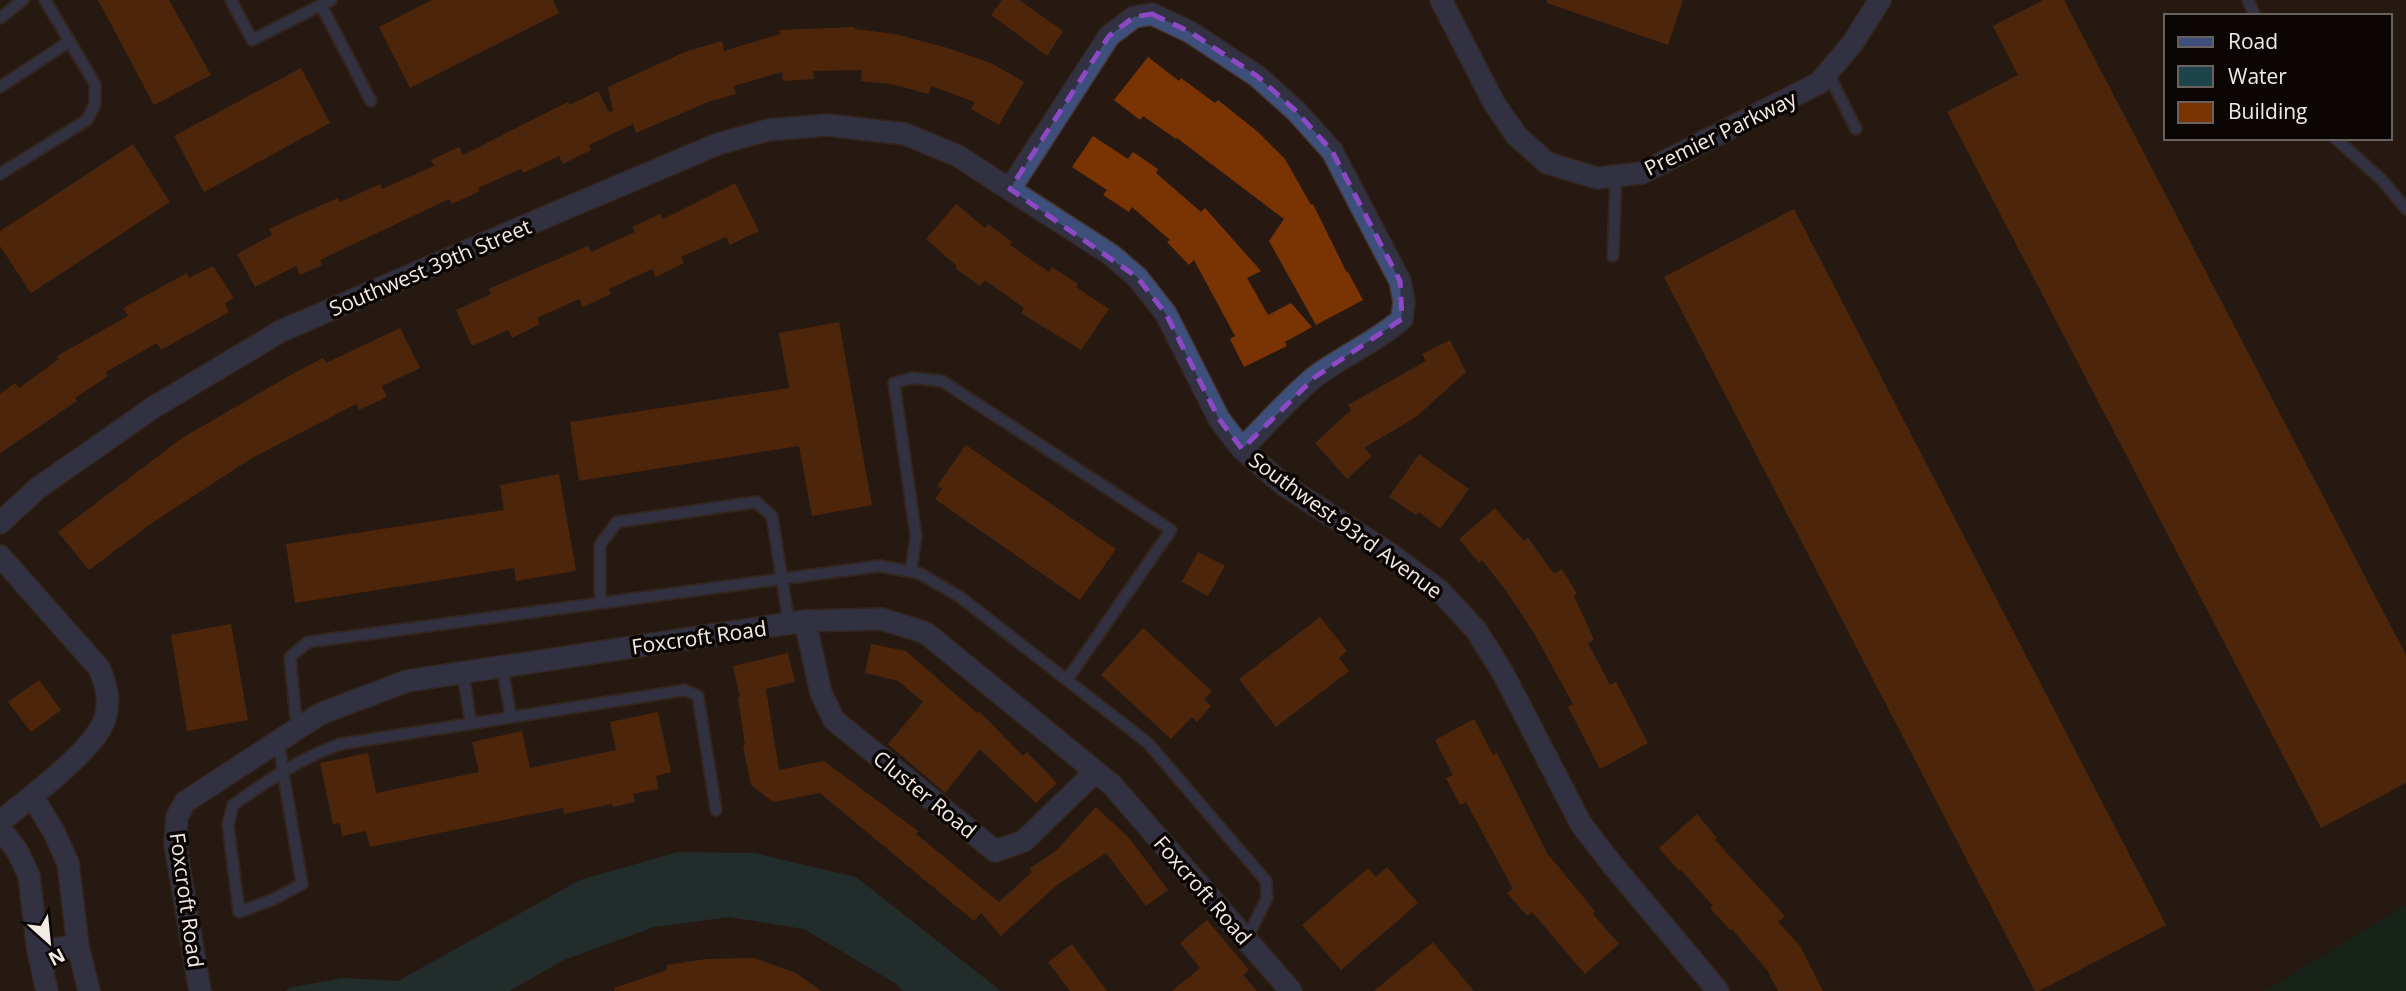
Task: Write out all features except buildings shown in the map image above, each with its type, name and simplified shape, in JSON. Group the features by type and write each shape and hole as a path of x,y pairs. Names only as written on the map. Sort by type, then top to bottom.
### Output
{"street":[{"name":"Premier Parkway","path":"1441,0 1494,103 1516,135 1547,163 1597,178 1642,173 1819,83 1852,44 1880,0"},
{"path":"1010,190 1109,36 1134,17 1152,14 1190,32 1257,76 1296,111 1332,151 1400,281 1404,301 1402,319 1385,334 1315,377 1242,449"},
{"name":"Southwest 39th Street","path":"0,523 38,488 154,407 281,331 562,209 718,144 768,130 827,125 905,134"},
{"name":"Southwest 93rd Avenue","path":"905,134 958,156 1110,254 1137,277 1166,314 1219,419 1242,449 1284,485 1390,554 1440,591 1476,629 1503,673 1581,824 1718,991"},
{"path":"0,556 99,668 107,687 106,716 92,743 0,822"},
{"name":"Foxcroft Road","path":"200,991 175,844 177,817 185,802 320,714 407,681 797,623 882,619 926,634 1112,785 1291,991"},
{"name":"Cluster Road","path":"797,623 821,693 834,720 995,851 1024,841 1095,772"},
{"path":"32,796 54,832 68,863 78,946 89,991"},
{"path":"0,828 18,852 29,876 38,951 47,991"},
{"path":"38,951 78,946"}],"lane":[{"path":"0,18 23,0"},
{"path":"0,174 87,120 95,104 95,84 45,0"},
{"path":"231,0 252,40 326,3 371,101"},
{"path":"0,87 70,41"},
{"path":"1828,73 1856,129"},
{"path":"2336,140 2382,180 2406,209"},
{"path":"1613,256 1616,176"},
{"path":"911,571 916,536 894,383 912,379 943,381 1171,530 1066,680"},
{"path":"600,603 600,545 617,522 756,502 772,516 783,579 797,623"},
{"path":"297,729 290,657 308,642 879,566 911,571 960,597 1148,743 1266,881 1267,898 1246,940"},
{"path":"502,666 511,718"},
{"path":"463,673 471,724"},
{"path":"275,743 281,755 283,772 302,884 272,900 239,912 228,825 233,804 283,772 315,753 341,744 685,690 698,696 716,810"}],"highlighted area":[{"path":"1152,14 1190,32 1257,76 1296,111 1332,151 1400,281 1402,319 1315,377 1242,449 1219,419 1166,314 1137,277 1010,189 1109,36 1134,17"}],"green space":[{"path":"2406,905 2406,991 2264,991"}],"water":[{"path":"678,852 754,853 856,877 1001,991 903,991 895,983 804,929 729,917 654,927 564,960 509,991 285,991 343,978 398,981 580,880"}]}
